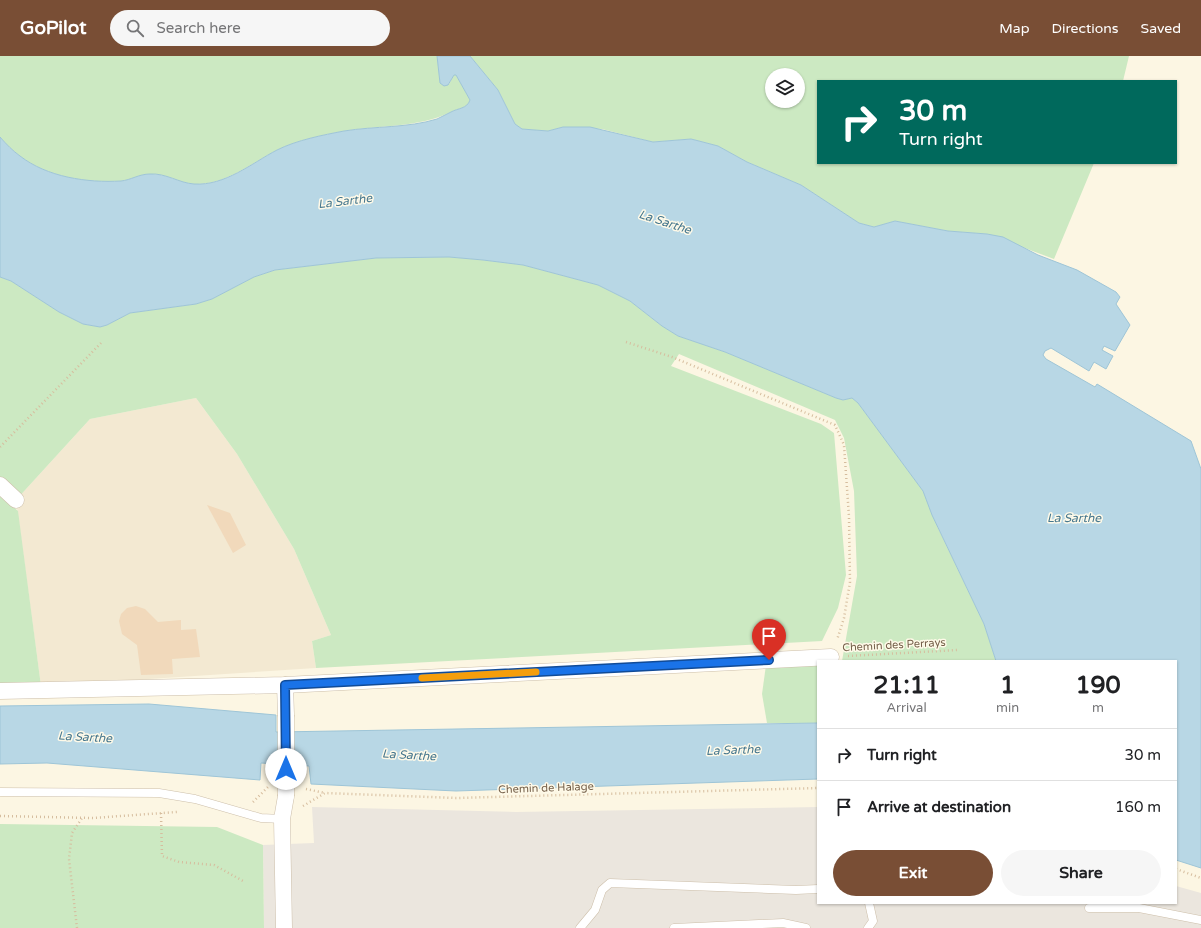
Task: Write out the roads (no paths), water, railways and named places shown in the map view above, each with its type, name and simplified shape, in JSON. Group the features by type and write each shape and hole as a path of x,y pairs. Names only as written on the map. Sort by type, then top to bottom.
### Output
{"street":[{"path":"0,485 16,500"},
{"path":"0,691 285,685 831,657"},
{"path":"284,928 282,819 286,796 285,685"}],"lane":[{"path":"0,792 159,793 195,799 261,818 282,819"},
{"path":"580,928 596,910 602,890 610,883 796,890 817,889"},
{"path":"868,928 873,921 869,904"},
{"path":"1089,908 1139,908 1201,920"},
{"path":"674,928 783,923 806,928"}],"water":[{"name":"La Sarthe","path":"437,56 470,56 498,90 515,124 522,129 548,131 563,127 590,127 653,142 691,139 718,146 747,162 801,185 859,223 874,227 895,221 948,231 987,234 1003,237 1038,255 1077,270 1116,292 1120,297 1116,304 1130,325 1115,351 1104,346 1102,350 1113,356 1106,369 1094,362 1089,371 1051,348 1045,351 1043,355 1046,359 1095,387 1097,384 1191,441 1201,469 1201,868 1177,860 1177,660 996,660 984,624 932,515 923,491 858,403 852,398 843,400 836,398 725,352 678,336 662,326 630,301 598,285 523,265 449,257 376,258 275,270 254,277 212,299 196,304 130,313 100,327 83,324 59,312 11,281 0,277 0,137 20,156 42,169 55,174 81,180 121,181 142,175 156,174 167,176 183,182 205,184 227,178 285,146 301,141 344,131 426,122 465,107 469,103 470,100 456,75 454,75 448,85 444,86 440,83"},
{"name":"La Sarthe","path":"149,704 276,715 276,732 817,723 817,779 456,791 311,784 309,766 261,763 260,780 47,763 0,764 0,706"}]}
